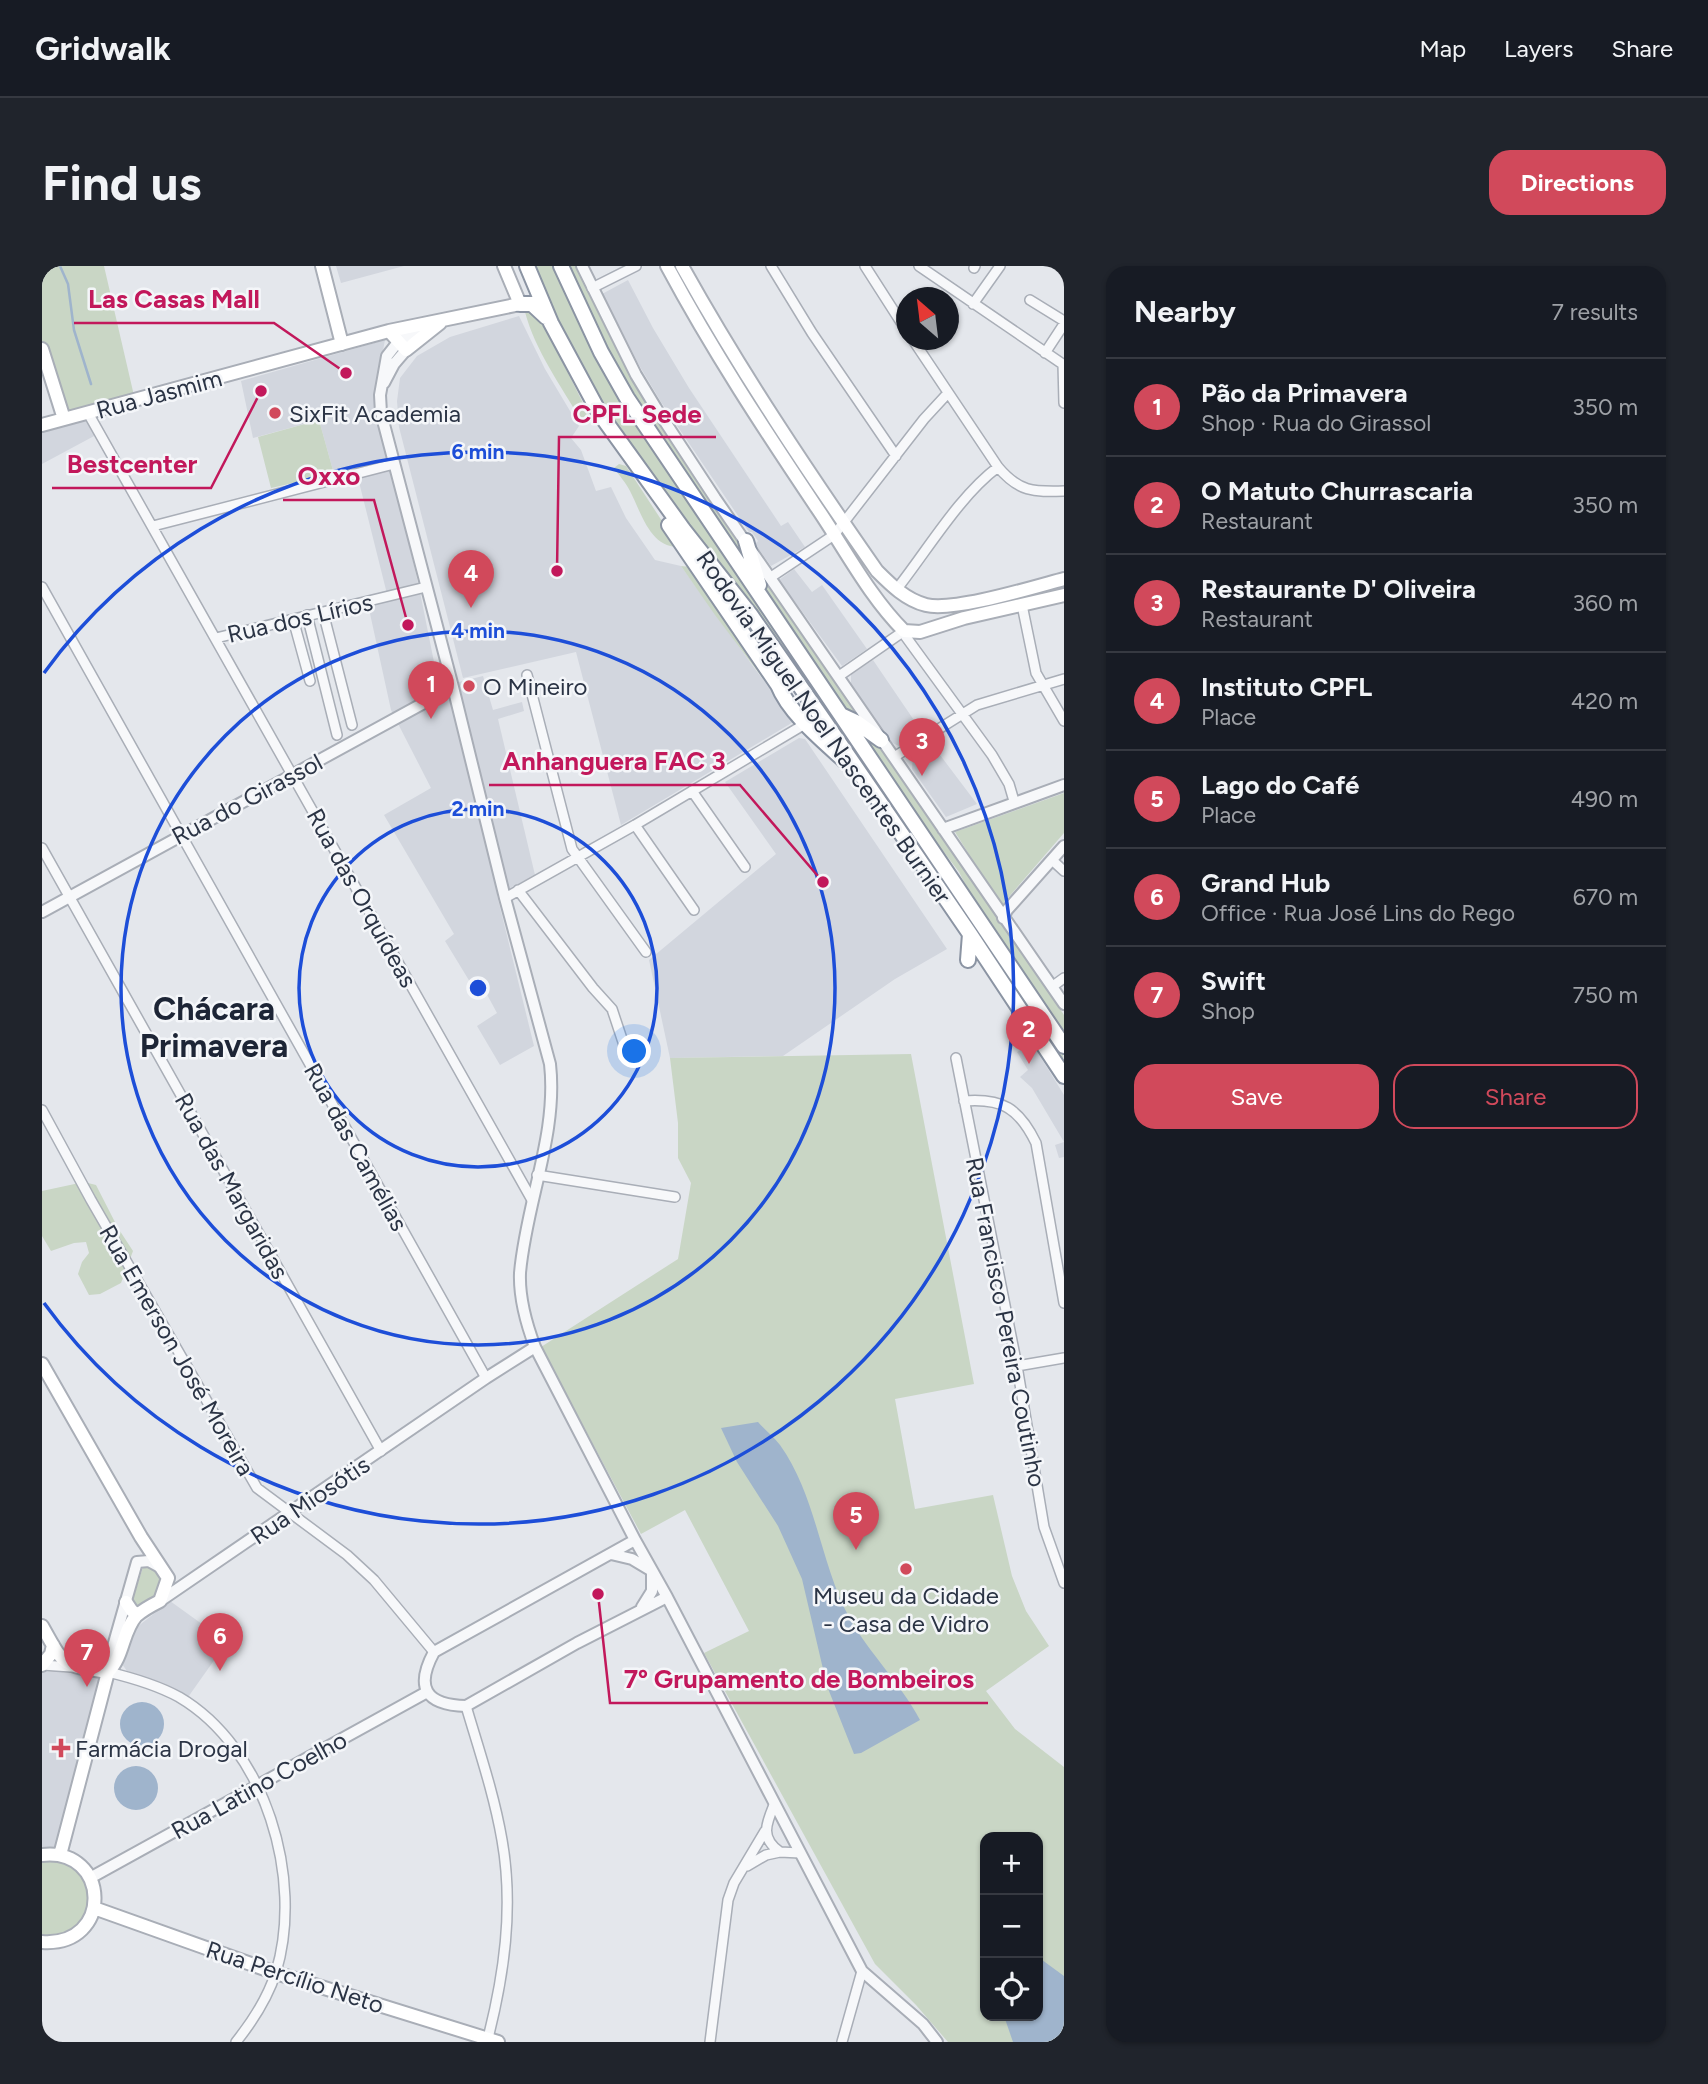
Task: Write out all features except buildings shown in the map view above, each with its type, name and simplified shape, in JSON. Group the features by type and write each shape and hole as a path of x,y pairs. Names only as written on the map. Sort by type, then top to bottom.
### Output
{"highway":[{"name":"Rodovia Miguel Noel Nascentes Burnier","path":"527,266 551,323 600,415 683,530 750,614 1064,1076"},
{"name":"Rodovia Miguel Noel Nascentes Burnier","path":"561,266 601,352 627,398 1064,1046"},
{"path":"520,304 532,304 551,323"},
{"path":"627,454 625,461 778,685 782,695 805,724 862,778"},
{"path":"746,541 764,599"},
{"path":"778,685 784,688 798,685 805,670 803,659"},
{"path":"840,714 881,740"},
{"path":"968,960 970,934"}],"main road":[{"path":"322,266 342,344"},
{"path":"504,266 520,304"},
{"path":"667,266 739,391 884,608 904,631 925,631 1064,594"},
{"path":"682,266 730,352 877,571 900,593 926,605 960,604 1064,579"},
{"path":"496,309 509,300 513,289"},
{"name":"Rua Jasmim","path":"42,425 389,331 520,304"},
{"path":"389,331 402,346 444,320"},
{"path":"42,349 64,419"},
{"path":"884,608 888,599 900,593"},
{"path":"925,631 936,617 933,606"},
{"path":"42,1364 164,1573 160,1601"},
{"name":"Rua Miosótis","path":"138,1614 160,1601"},
{"path":"61,1855 108,1672 117,1663 131,1623 138,1614 132,1611 126,1602"},
{"path":"42,1626 53,1646 71,1667 108,1672"},
{"path":"42,1665 51,1654 53,1646"},
{"path":"42,1855 61,1855 78,1863 90,1878 95,1893 94,1908 84,1928 75,1936 54,1943 42,1942"},
{"name":"Rua Percílio Neto","path":"94,1908 276,1973 491,2041"}],"street":[{"path":"582,266 636,375 715,498 1064,1004"},
{"path":"592,288 636,266"},
{"path":"771,266 812,333 896,456"},
{"path":"865,266 896,314"},
{"path":"919,266 1063,365 1064,403"},
{"path":"973,304 1000,266"},
{"path":"1030,300 1064,323 1045,353"},
{"path":"422,325 385,361 381,413 551,1075 550,1117 532,1200 520,1274 524,1311 535,1347 862,1971 923,2024 937,2042"},
{"path":"920,350 998,467 1011,482 1026,489 1064,491"},
{"path":"772,578 834,535 923,419 948,393"},
{"name":"Rua das Orquídeas","path":"88,413 532,1200"},
{"path":"153,526 394,464"},
{"path":"900,593 968,498 998,467"},
{"name":"Rua das Camélias","path":"42,587 486,1378"},
{"name":"Rua dos Lírios","path":"216,638 426,587"},
{"path":"1022,605 1036,673 1064,721"},
{"path":"323,612 352,725"},
{"path":"307,615 337,735"},
{"path":"293,619 310,681"},
{"path":"838,676 904,631 992,755 1009,784 1014,801"},
{"path":"916,650 915,643 925,631"},
{"path":"527,675 572,849 646,953"},
{"path":"894,757 977,705 1064,679"},
{"name":"Rua do Girassol","path":"42,912 453,687"},
{"path":"505,898 805,724"},
{"path":"943,829 1064,785"},
{"path":"692,791 745,867"},
{"path":"635,825 694,910"},
{"path":"1003,918 1007,910 1064,846"},
{"name":"Rua das Margaridas","path":"42,848 381,1451"},
{"path":"1052,860 1064,871"},
{"path":"518,890 593,988 610,1006 629,1059"},
{"path":"1053,986 1064,978"},
{"name":"Rua Francisco Pereira Coutinho","path":"956,1058 1017,1366 1044,1527 1064,1583"},
{"path":"964,1101 1003,1104 1030,1129 1036,1143 1064,1303"},
{"name":"Rua Emerson José Moreira","path":"42,1110 104,1224 257,1488 347,1555 374,1580 433,1652"},
{"path":"537,1175 675,1197"},
{"name":"Rua Miosótis","path":"160,1601 535,1347"},
{"path":"1017,1366 1064,1358"},
{"path":"635,1540 433,1652 423,1678 427,1692 436,1700 451,1706 466,1706 640,1609 667,1597"},
{"path":"611,1554 632,1559 652,1571"},
{"path":"183,1585 176,1585 149,1561 138,1562 108,1664 108,1672 155,1685 181,1699 227,1738 258,1786 274,1832 285,1891 283,1936 276,1973 259,2007 236,2042"},
{"path":"640,1609 652,1591 652,1571"},
{"path":"42,1665 71,1667"},
{"name":"Rua Latino Coelho","path":"90,1878 427,1692"},
{"path":"466,1706 491,1790 502,1840 506,1881 505,1955 491,2041"},
{"path":"710,2042 728,1900 765,1831 775,1805"},
{"path":"765,1831 768,1842 780,1853"},
{"path":"743,1869 758,1858 780,1853 800,1853"},
{"path":"842,2042 862,1971"}],"shaded area":[{"path":"336,266 404,266 341,283"},
{"path":"628,280 689,388 781,526 788,522 805,547 771,566 755,544 758,541 752,532 749,532 661,402 602,294"},
{"path":"519,316 545,369 579,426 571,438 581,450 596,491 611,487 626,518 655,560 681,566 795,721 621,825 576,652 463,678 399,427 397,401 400,378 417,356 450,337"},
{"path":"385,340 376,387 376,404 419,587 439,687 483,676 493,710 522,702 524,711 498,719 535,875 497,895 534,1046 500,1065 477,1026 497,1013 478,978 470,982 445,941 454,934 384,815 431,788 391,710 369,609 387,594 356,470 334,474 319,420 253,438 241,381"},
{"path":"88,418 96,435 42,464 42,430"},
{"path":"794,569 812,592 822,585 867,649 842,666 779,580"},
{"path":"873,660 922,732 901,747 886,740 851,688 851,674"},
{"path":"799,738 805,739 947,949 895,979 783,1056 670,1058 649,960 776,854 725,782"},
{"path":"931,743 977,804 946,817 912,769 913,755"},
{"path":"1032,1043 1064,1095 1064,1142 1032,1088 1020,1077 1028,1070 1017,1052"},
{"path":"1064,1142 1064,1157 1059,1158 1055,1145"},
{"path":"170,1601 227,1642 186,1700 149,1679 127,1671 122,1664 137,1627"},
{"path":"66,1670 105,1675 59,1852 42,1853 42,1672"}],"green space":[{"path":"42,266 104,266 135,400 64,419 42,349"},
{"path":"532,266 555,266 579,319 635,422 798,664 798,671 680,519 626,444 582,370"},
{"path":"567,266 578,266 610,335 741,541 750,572 638,404 602,342"},
{"path":"527,309 538,313 589,415 588,420 581,420 549,368 529,326 525,312"},
{"path":"319,420 334,474 271,488 258,437"},
{"path":"619,464 626,466 679,547 661,542 648,527 628,488 614,468"},
{"path":"754,561 858,716 845,711 818,672 765,593"},
{"path":"681,566 691,567 795,721 715,615"},
{"path":"809,678 1063,1054 1064,1067 806,684"},
{"path":"859,728 884,750 1064,1015 1064,1032 968,890 959,872 915,814 886,768 865,743"},
{"path":"1064,793 1064,833 1001,906 955,832"},
{"path":"911,1054 974,1384 895,1399 915,1509 993,1495 1012,1576 1026,1611 1049,1646 986,1691 1015,1729 1064,1767 1064,2042 948,2042 875,1964 704,1653 749,1631 685,1510 641,1534 541,1347 678,1259 691,1183 678,1158 678,1123 670,1058"},
{"path":"84,1182 96,1185 133,1251 121,1283 100,1294 89,1295 78,1274 89,1253 86,1242 51,1251 42,1236 42,1191"},
{"path":"148,1565 161,1575 164,1585 152,1601 135,1610 131,1605 143,1567"},
{"path":"42,1861 69,1865 81,1874 88,1886 87,1910 70,1930 57,1935 42,1935"}],"water":[{"path":"758,1422 780,1445 802,1486 832,1576 850,1619 920,1720 861,1753 854,1754 827,1686 802,1579 778,1526 737,1462 721,1428"},
{"path":"142,1702 158,1708 164,1724 158,1740 142,1746 126,1740 120,1724 126,1708"},
{"path":"136,1766 152,1772 158,1788 152,1804 136,1810 120,1804 114,1788 120,1772"},
{"path":"1043,1961 1064,1976 1064,2042 1013,2042 1006,2021 1043,2021"}],"waterway":[{"path":"60,266 68,284 74,330 91,384"}],"place":[{"name":"Las Casas Mall","path":"346,373"},
{"name":"Bestcenter","path":"261,391"},
{"name":"SixFit Academia","path":"275,413"},
{"name":"CPFL Sede","path":"557,571"},
{"name":"Instituto CPFL","path":"471,608"},
{"name":"Oxxo","path":"408,625"},
{"name":"O Mineiro","path":"469,686"},
{"name":"Pão da Primavera","path":"431,719"},
{"name":"Restaurante D' Oliveira","path":"922,776"},
{"name":"Anhanguera FAC 3","path":"823,882"},
{"name":"O Matuto Churrascaria","path":"1029,1064"},
{"name":"Lago do Café","path":"856,1550"},
{"name":"Museu da Cidade - Casa de Vidro","path":"906,1569"},
{"name":"7º Grupamento de Bombeiros","path":"598,1594"},
{"name":"Grand Hub","path":"220,1671"},
{"name":"Swift","path":"87,1687"},
{"name":"Farmácia Drogal","path":"61,1748"}],"district":[{"name":"Chácara Primavera","path":"214,1028"}]}
